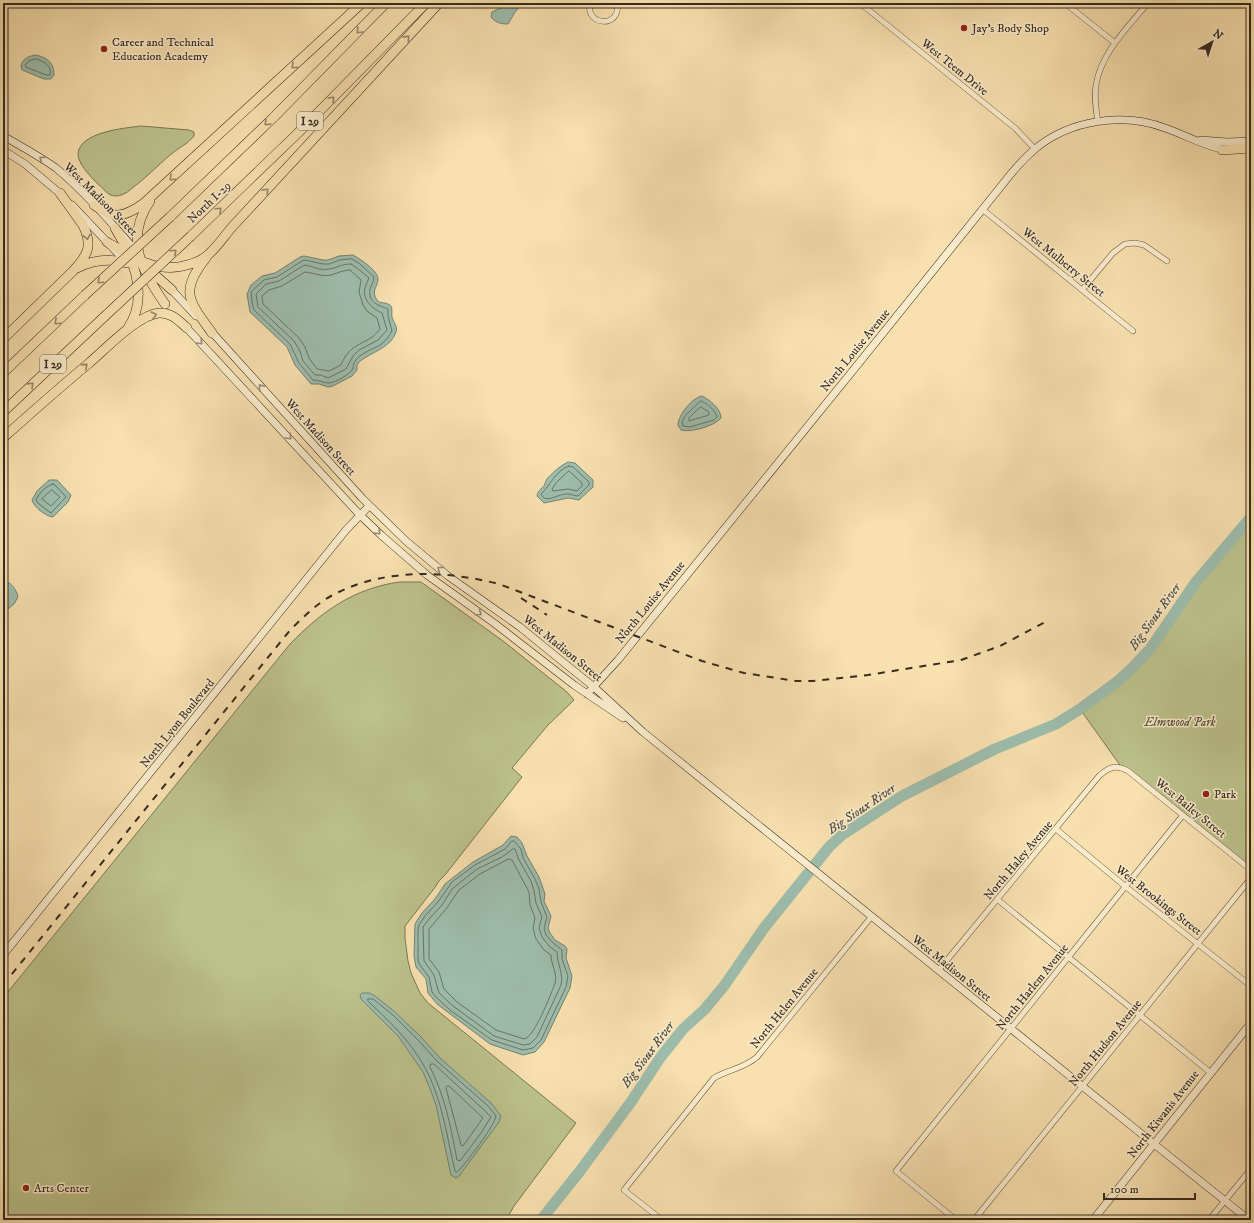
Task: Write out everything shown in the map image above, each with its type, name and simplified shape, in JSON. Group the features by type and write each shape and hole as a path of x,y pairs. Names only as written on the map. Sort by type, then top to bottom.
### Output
{"highway":[{"path":"94,205 105,213 116,216 135,210 362,3"},
{"name":"North I-29","path":"3,373 170,217 275,116 386,3"},
{"name":"North I-29","path":"3,412 293,139 426,3"},
{"path":"73,271 83,265 97,261 111,260 170,268 190,265 203,259 439,3"},
{"path":"1222,150 1251,148"},
{"path":"3,339 73,271 83,260 86,254 88,247 88,236 83,225 60,193"},
{"path":"122,334 132,321 137,309 139,291 137,240 140,220 155,193"},
{"path":"115,228 149,282 165,304"},
{"path":"212,332 193,304 190,285 196,272 221,240"},
{"path":"107,242 148,270 172,290"},
{"path":"3,438 122,334 144,318 159,313 167,314 187,328"}],"main road":[{"name":"North Louise Avenue","path":"587,694 622,654 834,394 1013,170 1035,149 1066,131 1087,124 1122,120 1143,122 1164,128 1208,146 1222,150 1251,152"},
{"name":"West Madison Street","path":"3,136 30,151 56,169 94,205 115,228"},
{"name":"North Louise Avenue","path":"1191,139 1227,142 1251,141"},
{"name":"West Madison Street","path":"3,150 25,164 60,193 107,242"},
{"name":"West Madison Street","path":"172,290 212,332 369,506 406,541 430,561 520,627 594,687 643,732 1249,1220"},
{"name":"West Madison Street","path":"165,304 360,515 381,535 427,575 494,623 574,685 643,732"},
{"name":"North Lyon Boulevard","path":"3,955 346,530 369,506"},
{"name":"North Kiwanis Avenue","path":"1093,1220 1251,1023"}],"street":[{"path":"590,3 589,9 591,14 597,20 602,22 606,22 614,17 618,8 617,3"},
{"name":"West Teem Drive","path":"860,3 1015,128 1035,149"},
{"path":"1065,3 1115,43"},
{"path":"1098,122 1095,101 1096,85 1102,65 1115,43 1148,3"},
{"name":"West Mulberry Street","path":"982,209 1134,331"},
{"path":"1082,290 1113,253 1125,244 1135,243 1144,245 1167,261"},
{"name":"West Bailey Street","path":"1116,766 1128,771 1251,870"},
{"name":"North Haley Avenue","path":"938,971 1099,776 1110,767 1116,766"},
{"name":"North Harlem Avenue","path":"956,1220 896,1171 1183,815"},
{"name":"West Brookings Street","path":"1056,829 1126,887 1251,986"},
{"name":"North Hudson Avenue","path":"974,1220 1251,878"},
{"path":"998,900 1210,1073"},
{"name":"North Helen Avenue","path":"662,1220 624,1190 714,1078 732,1069 744,1066 757,1057 872,916"},
{"path":"1209,1220 1251,1169"}],"green space":[{"path":"141,126 189,130 194,132 194,136 128,192 122,195 112,196 95,181 82,166 78,154 80,147 94,136 104,132"},
{"name":"Elmwood Park","path":"1251,517 1251,871 1122,768 1080,709 1118,681 1150,649 1195,583"},
{"path":"400,582 421,582 503,641 567,692 574,700 548,725 512,768 522,777 405,926 405,938 411,973 420,993 428,1003 576,1123 514,1206 506,1220 3,1220 3,998 290,644 302,632 339,603 368,590 383,585"}],"water":[{"path":"511,3 523,3 515,12 508,24 499,23 491,17 492,12"},
{"path":"36,55 47,59 50,62 54,71 54,75 51,79 44,79 22,70 21,65 24,60 29,56"},
{"path":"353,255 376,273 378,280 374,292 375,297 379,302 387,303 391,306 396,332 390,342 359,362 357,365 357,370 352,376 328,387 319,384 311,384 295,365 287,347 250,312 247,294 251,285 262,276 275,273 300,257 304,256 328,260 339,256"},
{"path":"702,396 714,405 719,411 721,418 713,424 702,428 690,431 681,430 678,425 683,412 690,403"},
{"path":"568,462 575,463 593,480 593,487 579,500 568,498 544,503 537,496 538,492 544,486 551,474"},
{"path":"49,480 57,480 71,495 68,502 53,517 40,511 32,500 37,491"},
{"path":"3,580 13,586 18,597 14,604 3,613"},
{"path":"511,836 517,837 522,843 527,856 539,877 545,894 544,901 551,916 548,928 555,940 567,949 566,958 572,976 570,988 544,1042 535,1052 523,1055 490,1044 437,1004 428,993 426,979 416,967 414,956 415,924 445,884 473,862 503,845"},
{"path":"362,993 369,993 375,996 395,1012 440,1058 491,1103 501,1116 499,1122 456,1178 451,1175 436,1105 423,1072 398,1036 361,999 360,995"}],"waterway":[{"name":"Big Sioux River","path":"541,1220 580,1171 631,1102 660,1058 683,1029 705,1009 724,986 764,928 829,847 842,835 902,796 995,749 1056,724 1080,709 1118,681 1150,649 1195,583 1251,517"}],"railway":[{"path":"3,985 291,629 310,611 331,596 371,580 414,574 435,574 478,579 499,584 702,661 744,673 796,681 812,681 868,675 961,660 1000,646 1049,620"},
{"path":"521,598 547,615"}],"place":[{"name":"Jay's Body Shop","path":"964,28"},
{"name":"Career and Technical Education Academy","path":"104,49"},
{"name":"Park","path":"1206,794"},
{"name":"Arts Center","path":"26,1188"}]}
